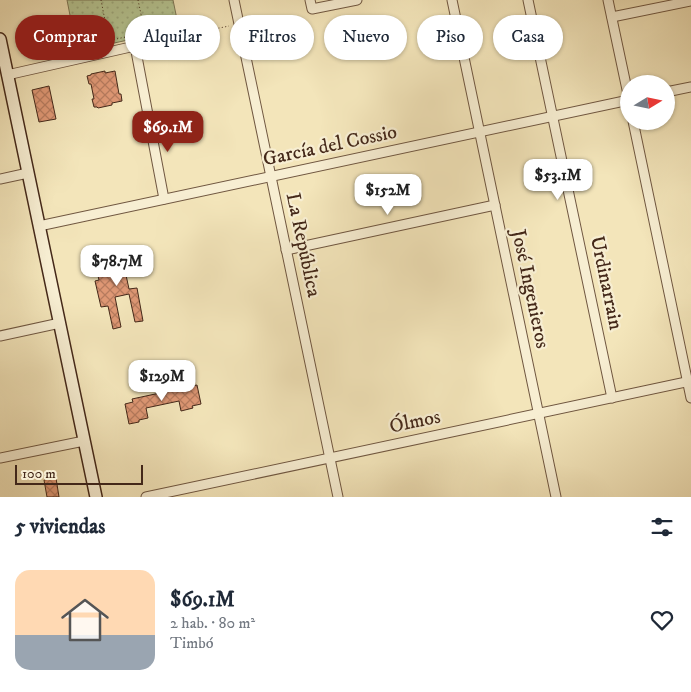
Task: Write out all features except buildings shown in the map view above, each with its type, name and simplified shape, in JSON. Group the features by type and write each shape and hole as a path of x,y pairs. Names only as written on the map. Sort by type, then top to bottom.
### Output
{"main road":[{"path":"0,39 96,497"}],"street":[{"name":"La República","path":"234,0 237,15"},
{"path":"311,5 357,0"},
{"name":"José Ingenieros","path":"452,0 556,497"},
{"name":"Urdinarrain","path":"528,0 612,398"},
{"path":"608,0 624,75"},
{"path":"612,16 689,1"},
{"path":"8,75 72,60"},
{"path":"138,60 164,199"},
{"name":"La República","path":"247,60 338,497"},
{"path":"675,90 691,87"},
{"name":"García del Cossio","path":"39,226 620,102"},
{"path":"635,130 689,381 691,398"},
{"path":"0,179 28,172"},
{"path":"286,250 495,205"},
{"path":"0,336 60,323"},
{"name":"Ólmos","path":"146,497 689,381"},
{"path":"0,458 84,441"}],"path":[{"path":"101,0 104,15"},
{"path":"138,0 141,15"}],"green space":[{"path":"67,0 173,0 176,15 125,15 125,41 115,43 115,15 70,15"}]}
